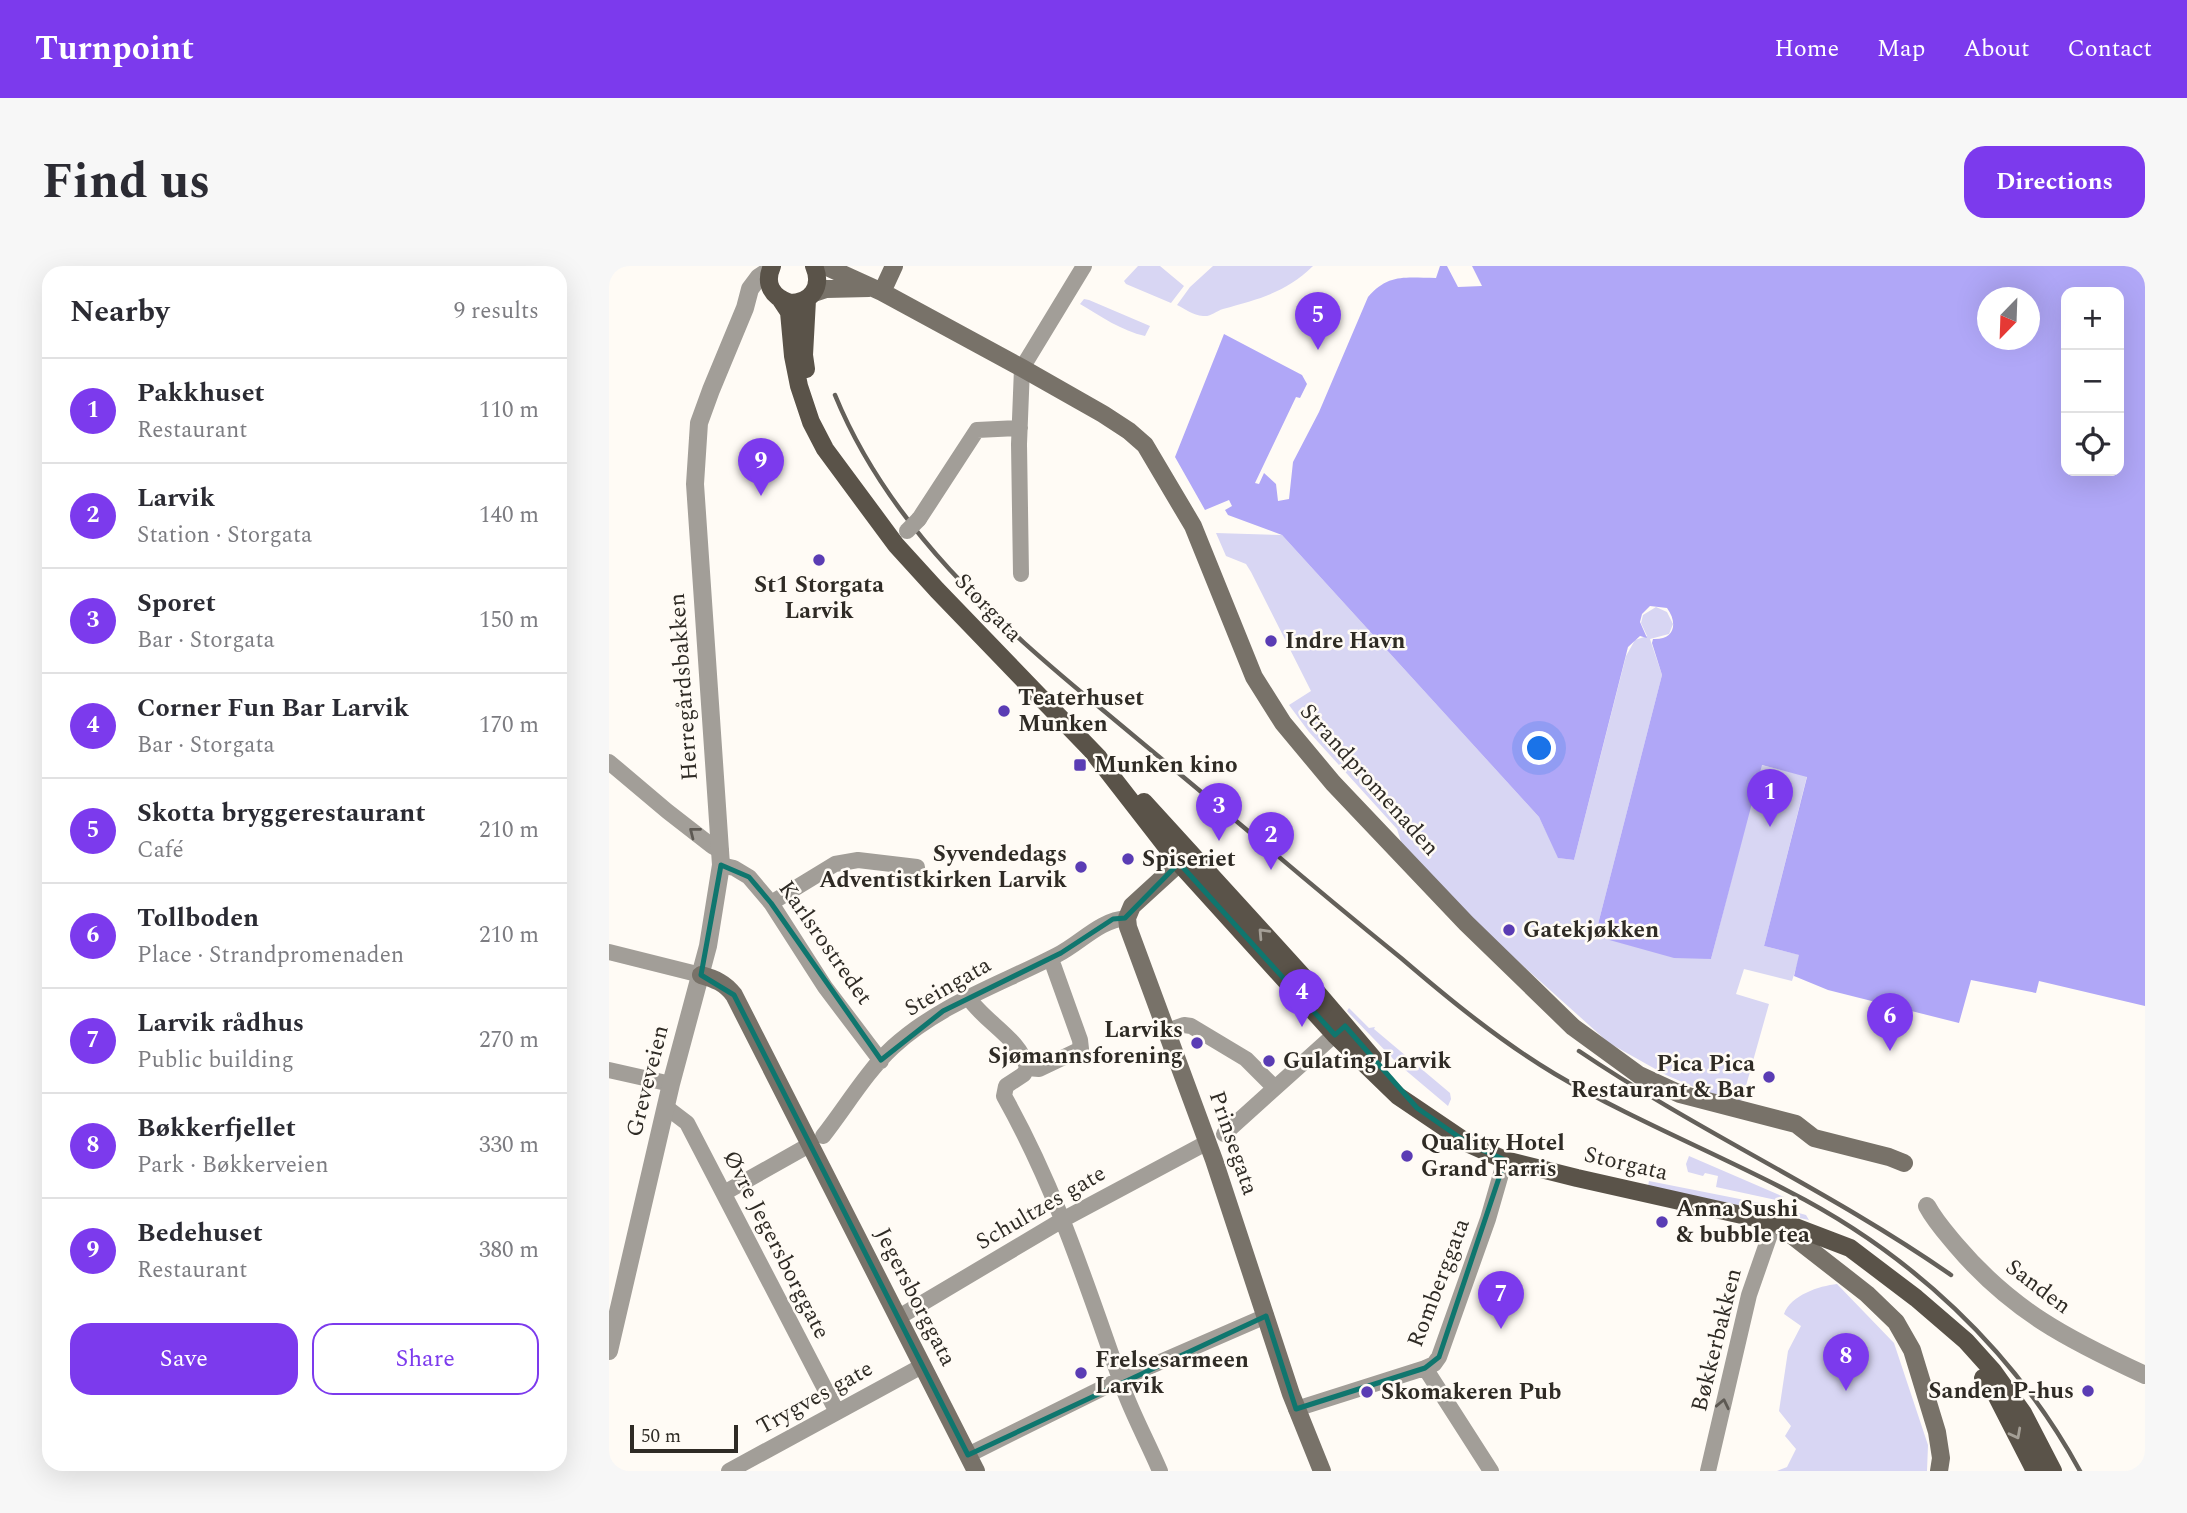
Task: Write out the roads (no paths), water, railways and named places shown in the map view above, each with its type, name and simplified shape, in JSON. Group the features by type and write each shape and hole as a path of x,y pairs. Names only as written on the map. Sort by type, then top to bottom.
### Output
{"main road":[{"name":"Storgata","path":"814,266 818,276 810,296 804,355 809,384 856,492"},
{"name":"Strandpromenaden","path":"825,266 877,290 1022,368 1103,414 1145,445 1193,526 1254,677 1283,723 1333,783 1457,914 1573,1027 1639,1074 1681,1094 1796,1124 1814,1138 1904,1163"},
{"path":"877,290 894,266"},
{"name":"Storgata","path":"771,268 769,287 789,312 793,356 811,422 825,449 856,492 896,545 1092,751 1184,858 1340,1030 1380,1080 1398,1096 1469,1144 1505,1160 1814,1232 1850,1248 1966,1341 1993,1371 2023,1413 2053,1471"},
{"name":"Strandpromenaden","path":"810,296 826,289 877,290"},
{"path":"777,297 790,303 810,296"},
{"path":"1127,918 1132,906 1184,858"},
{"name":"Prinsegata","path":"1127,918 1129,932 1167,1031 1216,1138 1266,1316 1296,1409 1322,1471"},
{"name":"Jegersborggata","path":"701,975 716,979 734,995 817,1140 922,1366 972,1463"},
{"path":"1775,1223 1867,1294 1896,1322 1912,1350 1937,1432 1940,1471"},
{"path":"1830,1239 1827,1256 1830,1264"},
{"name":"Storgata","path":"1937,1316 1996,1395 2035,1471"}],"street":[{"name":"Herregårdsbakken","path":"708,946 721,858 695,484 699,423 750,289 759,277 771,268"},
{"path":"1020,574 1022,368 1081,271"},
{"path":"745,308 763,293 777,297"},
{"path":"905,533 919,519 977,430 1020,428"},
{"name":"Karlsrostredet","path":"609,762 721,858 749,877 771,903 825,987 881,1061"},
{"path":"771,903 835,864 858,860 917,867"},
{"name":"Steingata","path":"817,1140 893,1047 968,997 1051,958 1113,919 1127,918"},
{"name":"Greveveien","path":"609,1351 671,1084 708,946"},
{"path":"609,952 701,975"},
{"path":"1027,1068 1039,1069 1081,1049 1051,958"},
{"path":"968,997 980,1014 1014,1045 1024,1058 1027,1068 1024,1074 1006,1086 1004,1096 1030,1142 1064,1219 1121,1379 1160,1471"},
{"path":"1167,1031 1184,1025 1191,1026 1246,1059 1275,1088"},
{"name":"Schultzes gate","path":"899,1317 1064,1219 1216,1138 1340,1030"},
{"path":"609,1070 671,1084"},
{"name":"Øvre Jegersborggate","path":"666,1107 687,1123 837,1412"},
{"path":"725,1193 817,1140"},
{"name":"Romberggata","path":"1296,1409 1434,1364 1439,1357 1488,1219 1505,1160"},
{"name":"Sanden","path":"1927,1206 1933,1218 1977,1270 2032,1316 2093,1352 2145,1375"},
{"name":"Bøkkerbakken","path":"1708,1471 1749,1295 1775,1223"},
{"path":"972,1463 1121,1379 1266,1316"},
{"name":"Trygves gate","path":"729,1471 922,1366"},
{"path":"1425,1368 1491,1471"}],"railway":[{"path":"835,395 858,443 885,488 916,530 986,607 1064,678 1438,989 1515,1048 1555,1074 1612,1105 1759,1176 1833,1216 1917,1275 1991,1346 2024,1385 2054,1427 2080,1471"},
{"path":"1579,1051 1671,1108 1860,1216 1951,1275"}],"place":[{"name":"Skotta bryggerestaurant","path":"1318,350"},
{"name":"Bedehuset","path":"761,496"},
{"name":"St1 Storgata Larvik","path":"819,560"},
{"name":"Indre Havn","path":"1271,641"},
{"name":"Teaterhuset Munken","path":"1004,711"},
{"name":"Munken kino","path":"1080,765"},
{"name":"Pakkhuset","path":"1770,827"},
{"name":"Sporet","path":"1219,841"},
{"name":"Spiseriet","path":"1128,859"},
{"name":"Syvendedags Adventistkirken Larvik","path":"1081,867"},
{"name":"Larvik","path":"1271,870"},
{"name":"Gatekjøkken","path":"1509,930"},
{"name":"Corner Fun Bar Larvik","path":"1302,1027"},
{"name":"Larviks Sjømannsforening","path":"1197,1043"},
{"name":"Tollboden","path":"1890,1051"},
{"name":"Gulating Larvik","path":"1269,1061"},
{"name":"Pica Pica Restaurant & Bar","path":"1769,1077"},
{"name":"Quality Hotel Grand Farris","path":"1407,1156"},
{"name":"Anna Sushi & bubble tea","path":"1662,1222"},
{"name":"Larvik rådhus","path":"1501,1329"},
{"name":"Frelsesarmeen Larvik","path":"1081,1373"},
{"name":"Bøkkerfjellet","path":"1846,1391"},
{"name":"Sanden P-hus","path":"2088,1391"},
{"name":"Skomakeren Pub","path":"1367,1392"}]}
